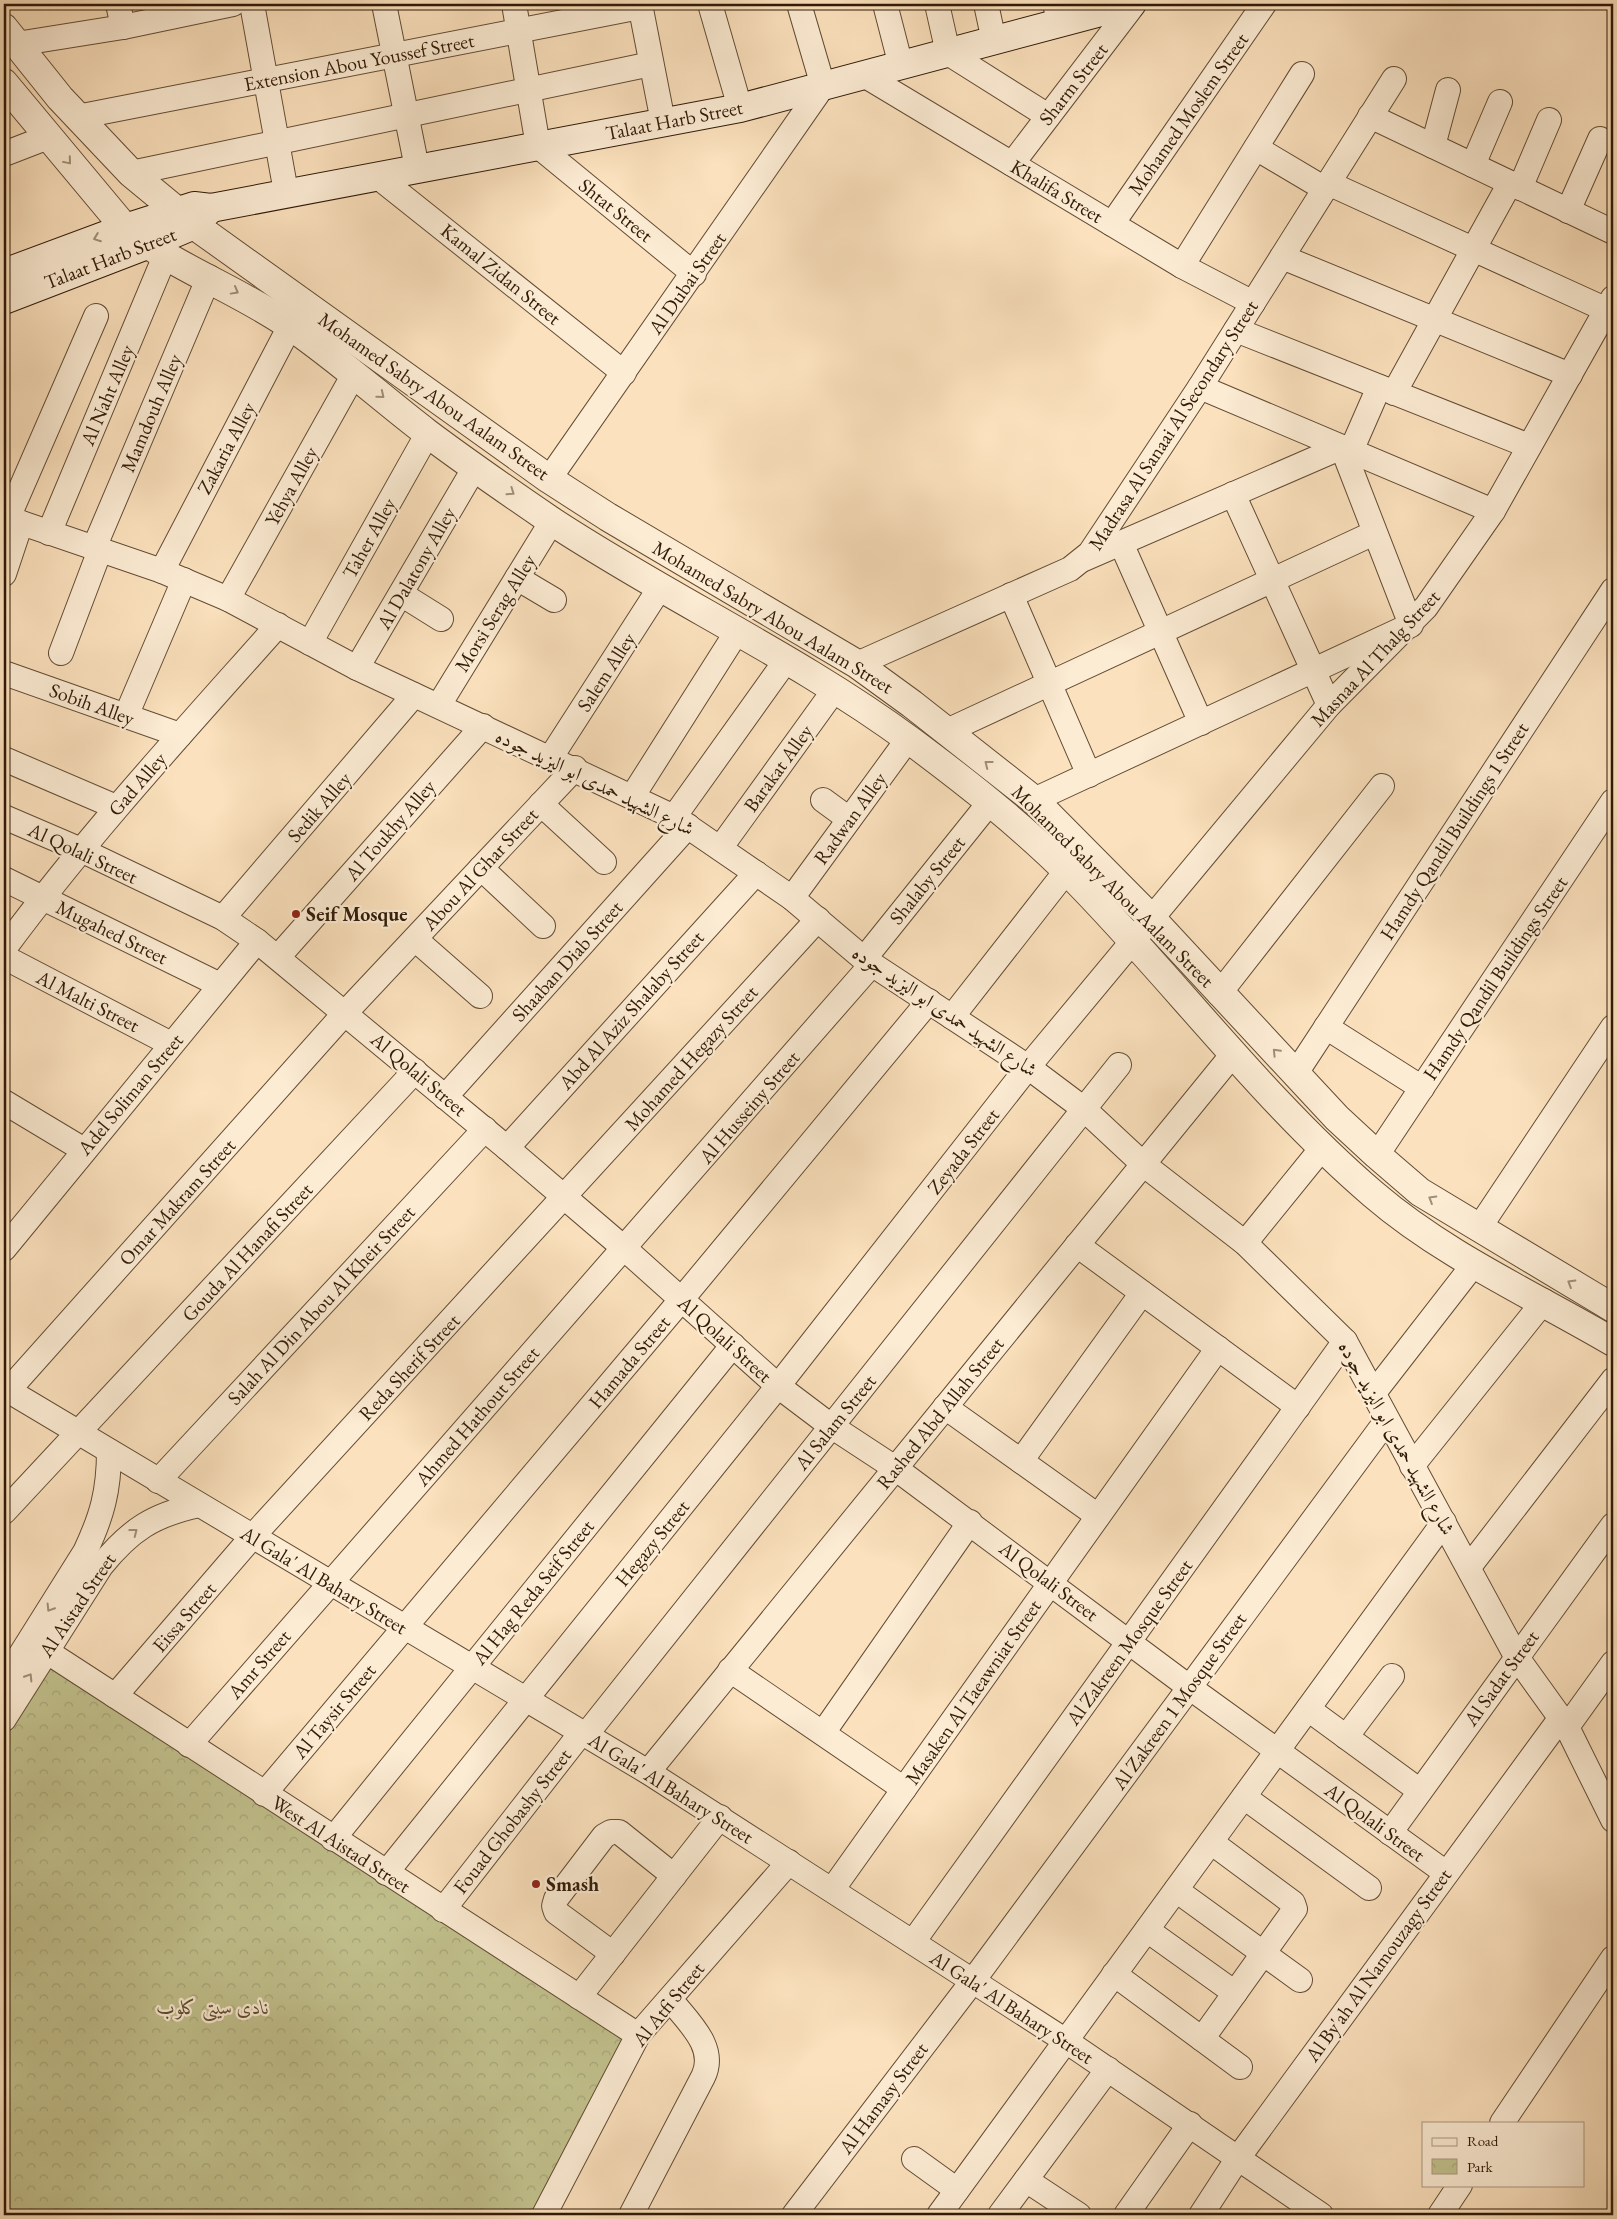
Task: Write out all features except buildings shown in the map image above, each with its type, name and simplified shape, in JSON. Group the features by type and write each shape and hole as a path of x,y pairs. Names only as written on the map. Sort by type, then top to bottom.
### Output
{"street":[{"path":"8,40 120,15 234,4"},
{"path":"252,4 286,192"},
{"path":"384,4 417,168"},
{"path":"514,4 538,146"},
{"path":"710,4 740,108"},
{"path":"799,4 823,86"},
{"path":"886,4 901,66"},
{"path":"938,4 948,53 1048,116"},
{"path":"986,4 994,41"},
{"name":"Talaat Harb Street","path":"4,273 125,228 194,215 286,192 740,108 994,41 1058,14 1133,4"},
{"name":"Sharm Street","path":"1012,164 1133,4"},
{"name":"Mohamed Moslem Street","path":"1112,224 1264,4"},
{"path":"640,5 663,122"},
{"name":"Extension Abou Youssef Street","path":"77,117 640,5"},
{"name":"Mohamed Sabry Abou Aalam Street","path":"8,40 77,117 131,173 194,215 549,479 608,517 857,664 1034,800 1151,918 1220,994 1338,1118 1377,1155 1420,1192 1613,1308"},
{"path":"131,173 652,64"},
{"path":"1182,266 1302,74"},
{"name":"Khalifa Street","path":"864,75 1182,266 1253,303"},
{"name":"Madrasa Al Sanaai Al Secondary Street","path":"857,664 1070,569 1084,559 1095,547 1200,387 1394,79"},
{"name":"Mohamed Sabry Abou Aalam Street","path":"4,83 125,228 156,251 252,301 290,326 354,374 428,434 552,521 835,689 908,739 990,802 1067,870 1233,1054 1322,1148 1377,1198 1422,1231 1474,1264 1544,1301 1613,1342"},
{"name":"Al Dubai Street","path":"549,479 694,274 823,86"},
{"path":"1433,146 1448,90"},
{"path":"1473,166 1500,102"},
{"path":"1370,116 1613,232"},
{"path":"1084,559 1233,494 1346,449 1435,319 1474,249 1515,185 1550,120"},
{"path":"4,154 48,137"},
{"path":"1568,211 1600,139"},
{"name":"Shtat Street","path":"538,146 694,274"},
{"path":"1256,148 1327,186 1474,249 1610,304"},
{"name":"Kamal Zidan Street","path":"377,176 624,373"},
{"name":"Talaat Harb Street","path":"4,300 156,251 194,215"},
{"name":"Al Naht Alley","path":"49,533 156,251"},
{"path":"1282,257 1570,375"},
{"name":"Mamdouh Alley","path":"61,654 97,549 209,277"},
{"name":"Masnaa Al Thalg Street","path":"1151,918 1329,705 1411,624 1440,588 1493,511 1610,304"},
{"path":"4,574 11,519 96,316"},
{"name":"Zakaria Alley","path":"162,571 290,326"},
{"path":"1236,330 1530,446"},
{"name":"Yehya Alley","path":"228,599 354,374"},
{"path":"1200,387 1493,511"},
{"name":"Taher Alley","path":"310,643 428,434"},
{"path":"1034,800 1411,624 1374,533 1346,449"},
{"name":"Al Dalatony Alley","path":"358,668 475,467"},
{"path":"1233,494 1329,705"},
{"name":"شارع الشهيد حمدى ابو اليزيد جوده","path":"11,519 162,571 228,599 358,668 575,768 681,821 792,898 868,962 1028,1067 1084,1109 1143,1164 1245,1243 1345,1341 1412,1466 1470,1568 1516,1656 1563,1723 1613,1820"},
{"name":"Morsi Serag Alley","path":"439,705 552,521"},
{"path":"947,732 1374,533"},
{"path":"1121,543 1201,723"},
{"path":"517,578 554,600"},
{"path":"126,716 184,580"},
{"name":"Salem Alley","path":"551,757 660,586"},
{"name":"Hamdy Qandil Buildings 1 Street","path":"1296,1073 1613,590"},
{"path":"401,594 441,619"},
{"path":"1011,595 1089,775"},
{"name":"Gad Alley","path":"4,949 42,898 116,807 278,626"},
{"path":"632,797 738,630"},
{"name":"Shaaban Diab Street","path":"445,1096 681,821 786,659"},
{"name":"Sobih Alley","path":"4,673 180,735"},
{"name":"Barakat Alley","path":"721,847 835,689"},
{"name":"Sedik Alley","path":"223,918 414,695"},
{"name":"Al Toukhy Alley","path":"278,957 483,726"},
{"name":"Radwan Alley","path":"792,898 908,739"},
{"path":"4,759 116,807"},
{"name":"Abou Al Ghar Street","path":"345,1013 575,768"},
{"path":"1220,994 1382,786"},
{"path":"823,800 849,819"},
{"name":"Hamdy Qandil Buildings Street","path":"1377,1155 1613,801"},
{"name":"Shalaby Street","path":"868,962 990,802"},
{"path":"542,804 604,862"},
{"name":"Al Qolali Street","path":"4,817 80,850 223,918 257,941 507,1148 625,1249 778,1386 970,1522 1189,1687 1446,1873"},
{"path":"481,868 543,926"},
{"path":"952,1017 1067,870"},
{"name":"Abd Al Aziz Shalaby Street","path":"507,1148 756,872"},
{"name":"Mugahed Street","path":"4,879 220,985"},
{"name":"Zeyada Street","path":"778,1386 1028,1067 1151,918"},
{"name":"Mohamed Hegazy Street","path":"565,1198 818,919"},
{"path":"415,939 480,996"},
{"name":"Adel Soliman Street","path":"4,1249 257,941"},
{"name":"Al Malti Street","path":"4,957 171,1044"},
{"name":"Al Husseiny Street","path":"625,1249 868,962"},
{"name":"Hamada Street","path":"404,1628 681,1300 929,1001"},
{"name":"Omar Makram Street","path":"5,1392 345,1013"},
{"path":"1479,1228 1613,1026"},
{"path":"1326,1027 1422,1088"},
{"name":"Rashed Abd Allah Street","path":"648,1772 1233,1054"},
{"name":"Al Salam Street","path":"583,1734 832,1426 1119,1065"},
{"name":"Gouda Al Hanafi Street","path":"4,1512 416,1072"},
{"path":"4,1102 84,1150"},
{"name":"Salah Al Din Abou Al Kheir Street","path":"158,1480 485,1130"},
{"path":"1245,1243 1322,1148"},
{"name":"Reda Sherif Street","path":"252,1537 565,1198"},
{"path":"1077,1245 1298,1407"},
{"name":"Ahmed Hathout Street","path":"330,1584 625,1249"},
{"path":"1373,1394 1474,1264"},
{"path":"1021,1461 1142,1294"},
{"path":"1412,1466 1544,1301"},
{"name":"Al Zakreen Mosque Street","path":"913,1942 1345,1341"},
{"name":"Al Hag Reda Seif Street","path":"333,1839 732,1345"},
{"name":"Masaken Al Taeawniat Street","path":"832,1890 1218,1348"},
{"path":"1470,1568 1613,1380"},
{"name":"Hegazy Street","path":"386,1873 778,1386"},
{"name":"Al Gala' Al Bahary Street","path":"5,1392 109,1451 648,1772 1066,2041 1190,2124 1315,2214"},
{"path":"945,1407 1098,1516"},
{"name":"Al Zakreen 1 Mosque Street","path":"972,1982 1387,1420"},
{"name":"Al Aistad Street","path":"4,1719 46,1651 74,1588 85,1552 102,1513 107,1493 109,1451"},
{"name":"Al Aistad Street","path":"4,1681 12,1649 120,1543 143,1524 170,1512 199,1506"},
{"path":"823,1734 970,1522"},
{"path":"939,2215 1444,1522"},
{"name":"Al Sadat Street","path":"1390,1833 1516,1656 1613,1525"},
{"name":"Eissa Street","path":"115,1696 252,1537"},
{"name":"Amr Street","path":"189,1744 330,1584"},
{"name":"Al Taysir Street","path":"264,1794 404,1628"},
{"name":"West Al Aistad Street","path":"46,1651 333,1839 638,2035"},
{"name":"Al By'ah Al Namouzagy Street","path":"1201,2215 1238,2158 1446,1873 1563,1723 1613,1663"},
{"path":"730,1670 904,1789"},
{"path":"1346,1737 1392,1676"},
{"path":"1308,1709 1420,1791"},
{"name":"Fouad Ghobashy Street","path":"443,1910 583,1734"},
{"path":"1244,1797 1369,1888"},
{"path":"579,1997 720,1818"},
{"path":"613,1954 556,1912 554,1906 556,1899 604,1836 611,1832 619,1832 674,1876"},
{"path":"1202,2039 1294,1912 1294,1903 1211,1842"},
{"name":"Al Atfi Street","path":"544,2215 638,2035 789,1862"},
{"path":"1176,1890 1300,1980"},
{"path":"1147,1930 1235,1993"},
{"path":"1503,2122 1613,1958"},
{"path":"1114,1974 1240,2067"},
{"name":"Al Hamasy Street","path":"794,2215 972,1982"},
{"path":"631,2215 708,2064 708,2056 703,2042 670,1999"},
{"path":"1000,2215 1108,2069"},
{"path":"1126,2215 1190,2124"},
{"path":"914,2159 957,2190"},
{"path":"1026,2180 1079,2215"},
{"path":"1440,2215 1459,2186"}],"green space":[{"name":"نادى سيتى كلوب","path":"46,1651 638,2035 545,2215 4,2215 4,1721"}],"place":[{"name":"Seif Mosque","path":"296,914"},
{"name":"Smash","path":"536,1884"}]}
